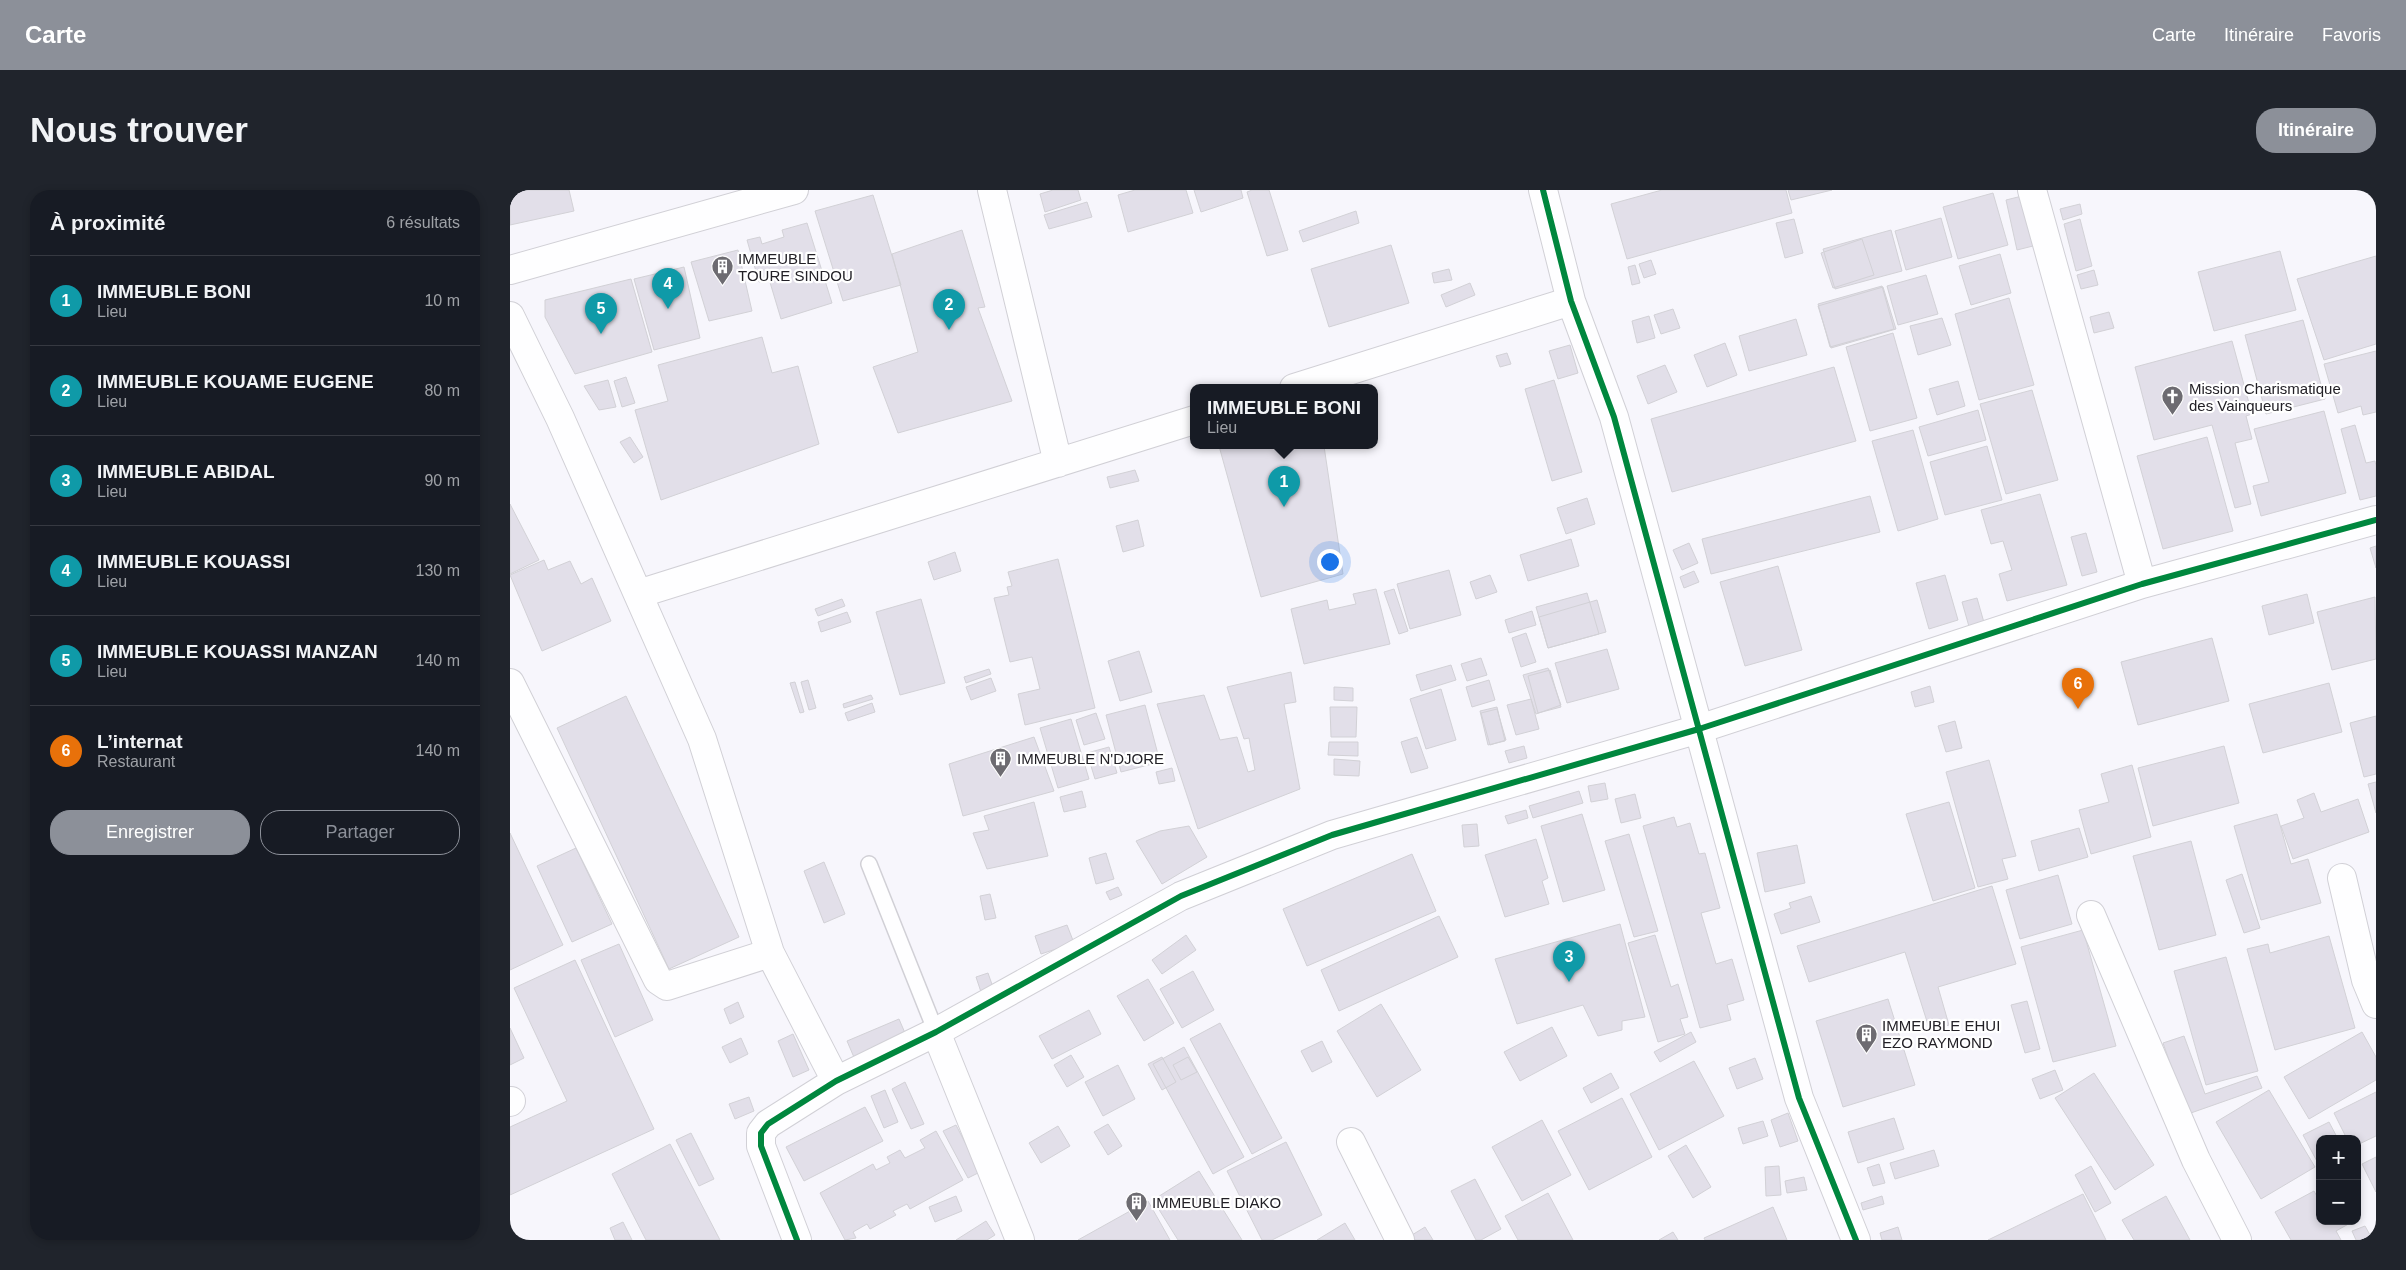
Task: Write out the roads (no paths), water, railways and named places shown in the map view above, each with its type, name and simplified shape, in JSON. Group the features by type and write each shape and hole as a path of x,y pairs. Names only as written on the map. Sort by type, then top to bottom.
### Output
{"street":[{"path":"510,270 794,190"},
{"path":"992,190 1058,463"},
{"path":"1543,190 1571,301 1614,417 1799,1098 1856,1240"},
{"path":"2032,190 2142,584"},
{"path":"1307,384 1571,301"},
{"path":"510,316 560,418 702,739 770,953 836,1082"},
{"path":"638,594 1190,421"},
{"path":"797,1240 760,1146 761,1132 768,1124 836,1082 936,1032 1181,896 1332,835 1699,729 2142,584 2376,520"},
{"path":"510,683 658,980 667,986 770,953"},
{"path":"2342,878 2366,980 2376,1004"},
{"path":"2091,915 2196,1160 2237,1240"},
{"path":"936,1032 1020,1240"},
{"path":"1351,1142 1400,1240"}],"lane":[{"path":"869,864 936,1032"}],"place":[{"name":"IMMEUBLE TOURE SINDOU","path":"722,286"},
{"name":"IMMEUBLE KOUASSI","path":"668,309"},
{"name":"IMMEUBLE KOUAME EUGENE","path":"949,330"},
{"name":"IMMEUBLE KOUASSI MANZAN","path":"601,334"},
{"name":"Mission Charismatique des Vainqueurs","path":"2173,416"},
{"name":"IMMEUBLE BONI","path":"1284,507"},
{"name":"L’internat","path":"2078,709"},
{"name":"IMMEUBLE N'DJORE","path":"1001,777"},
{"name":"IMMEUBLE ABIDAL","path":"1569,982"},
{"name":"IMMEUBLE EHUI EZO RAYMOND","path":"1866,1053"},
{"name":"IMMEUBLE DIAKO","path":"1136,1221"}]}
